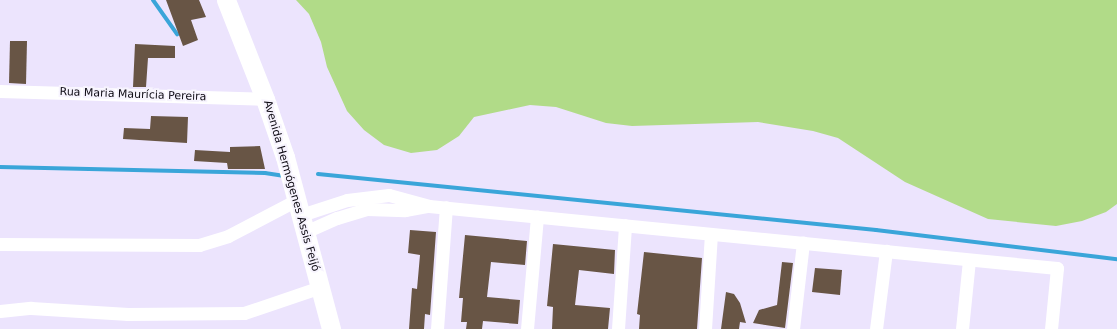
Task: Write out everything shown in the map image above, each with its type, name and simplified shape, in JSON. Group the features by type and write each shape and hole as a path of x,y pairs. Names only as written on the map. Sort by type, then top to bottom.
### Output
{"main road":[{"name":"Avenida Hermógenes Assis Feijó","path":"226,0 266,99 301,216 331,329"}],"street":[{"name":"Rua Maria Maurícia Pereira","path":"0,91 266,99"},
{"path":"0,244 199,245 301,216 348,200 369,196 389,195 429,206 1057,268 1051,329"},
{"path":"437,329 446,207"},
{"path":"527,329 537,216"},
{"path":"618,329 625,225"},
{"path":"705,329 711,234"},
{"path":"793,329 803,244"},
{"path":"876,329 886,252"},
{"path":"962,329 969,260"},
{"path":"0,311 31,308 128,314 244,313 321,287"}],"green space":[{"path":"296,0 1117,0 1117,204 1106,212 1082,221 1056,226 988,219 905,182 838,138 813,131 758,122 632,126 606,123 556,107 530,105 474,117 459,136 437,150 411,153 384,145 364,130 347,111 327,67 321,42 309,14"}],"building":[{"path":"166,0 199,0 206,17 191,20 198,40 183,46"},
{"path":"10,41 27,41 26,84 9,83"},
{"path":"135,44 175,46 175,58 148,58 146,87 133,87"},
{"path":"151,116 188,117 187,143 123,139 124,128 150,129"},
{"path":"260,146 265,169 228,169 227,163 194,161 195,150 230,152 230,147"},
{"path":"410,230 436,232 430,315 425,314 424,329 409,329 412,288 417,289 420,255 408,253"},
{"path":"465,235 527,241 525,265 491,262 487,297 520,300 518,324 483,321 482,329 466,329 467,322 461,322 463,298 459,298"},
{"path":"553,244 615,250 614,274 579,270 575,305 610,308 608,329 552,329 553,307 547,306"},
{"path":"644,252 702,258 697,329 639,329 640,315 637,314"},
{"path":"782,262 793,263 785,328 753,323 759,310 777,305"},
{"path":"815,268 842,270 840,295 812,292"},
{"path":"726,292 734,294 740,303 746,323 740,322 739,329 721,329"}],"waterway":[{"path":"153,0 177,34"},
{"path":"0,167 265,173 283,176"},
{"path":"318,174 876,230 1117,259"}]}
